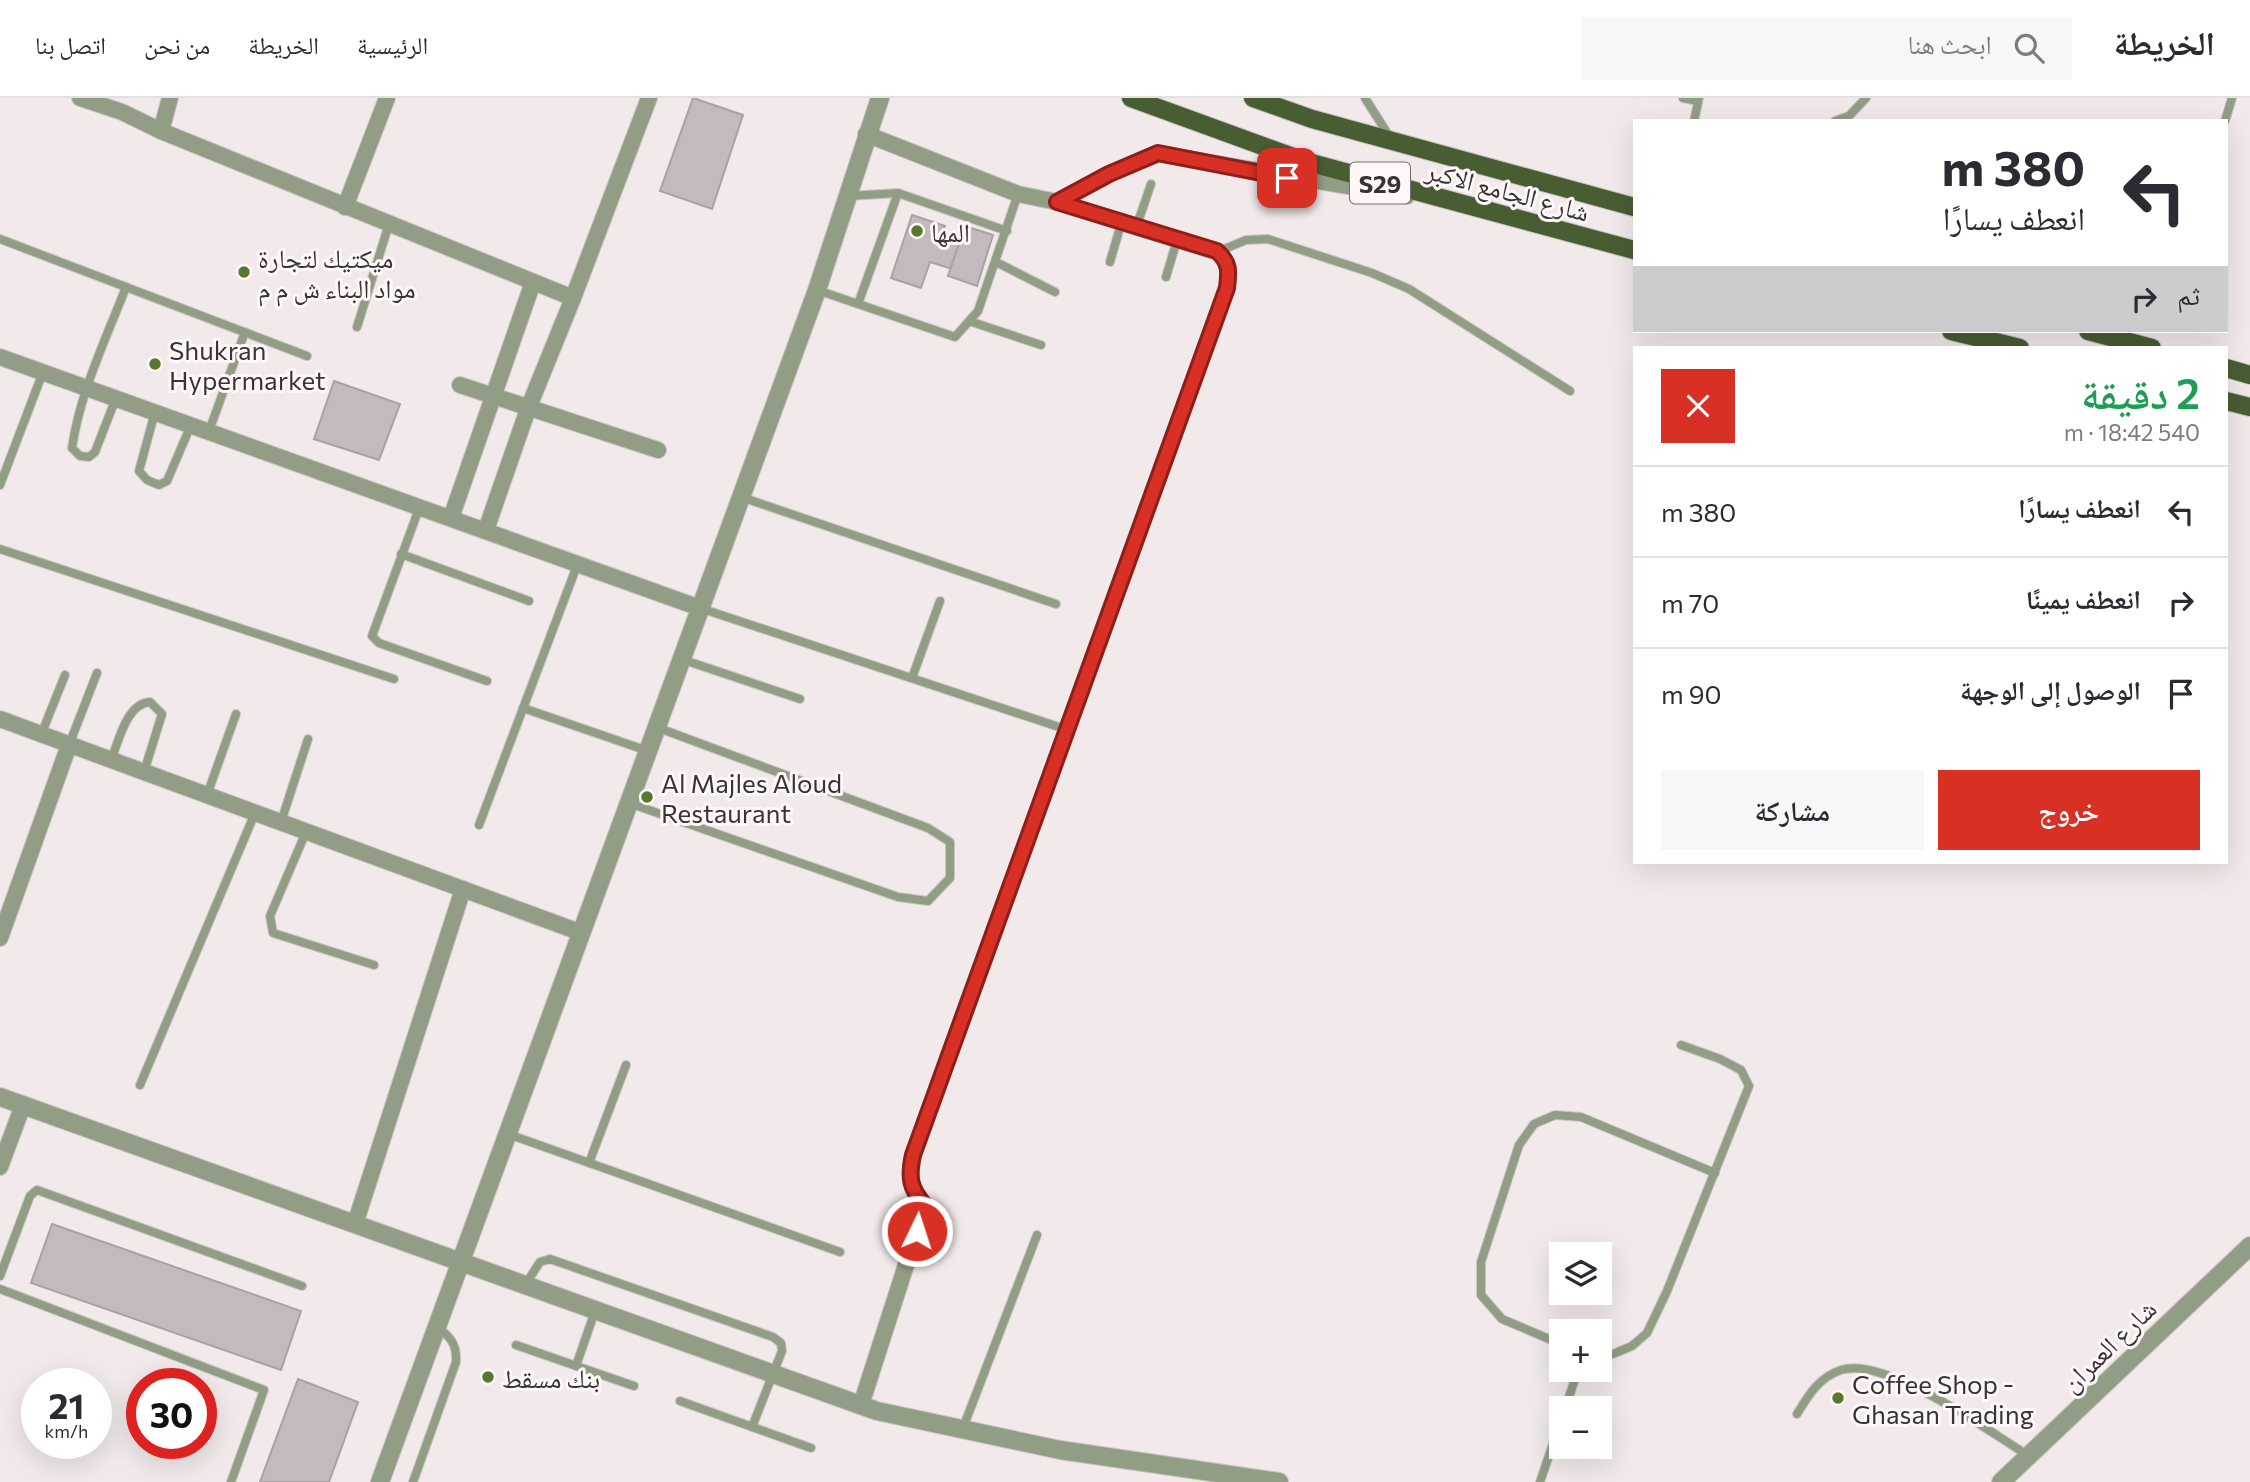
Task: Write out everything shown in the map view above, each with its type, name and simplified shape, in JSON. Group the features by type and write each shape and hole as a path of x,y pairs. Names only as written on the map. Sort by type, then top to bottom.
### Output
{"main road":[{"name":"شارع الجامع الاكبر","path":"1253,98 1283,103 1392,141 1633,207"},
{"name":"شارع الجامع الاكبر","path":"1130,99 1304,161 1443,201 1633,250"},
{"path":"1959,333 2012,346"},
{"path":"2096,333 2144,346"},
{"path":"2228,369 2250,375"},
{"path":"2228,402 2250,407"}],"street":[{"path":"80,98 122,112 161,131 345,207 573,298"},
{"path":"161,131 170,98"},
{"path":"345,207 387,98"},
{"path":"486,530 528,409 649,98"},
{"path":"380,1482 817,290 876,99"},
{"path":"861,1405 925,1206 913,1191 909,1175 913,1155 1227,288 1227,260 1217,251 1128,226 1057,202 1018,194 866,134"},
{"path":"1057,202 1109,174 1158,153 1287,178 1443,201"},
{"path":"451,518 533,282"},
{"path":"0,357 700,608"},
{"path":"460,385 658,450"},
{"path":"0,719 582,933"},
{"path":"0,937 69,745"},
{"path":"355,1224 463,889"},
{"path":"0,1097 861,1405 1060,1450 1279,1482"},
{"path":"0,1167 4,1145 23,1105"},
{"name":"شارع العمران","path":"2001,1482 2250,1246"}],"lane":[{"path":"1365,98 1392,141"},
{"path":"1683,98 1699,100 1694,119"},
{"path":"1841,119 1849,116 1866,98"},
{"path":"2226,119 2232,98"},
{"path":"1110,262 1151,184"},
{"path":"846,196 898,193 1007,231"},
{"path":"858,304 898,193"},
{"path":"817,290 955,337 978,311 1018,194"},
{"path":"357,327 389,224"},
{"path":"0,239 307,356"},
{"path":"1217,251 1246,240 1268,239 1372,273 1409,289 1570,391"},
{"path":"1166,277 1177,240"},
{"path":"996,262 1055,292"},
{"path":"116,398 95,452 89,457 80,456 72,448 88,388 126,286"},
{"path":"969,321 1041,345"},
{"path":"209,431 245,332"},
{"path":"0,485 43,372"},
{"path":"155,412 139,471 147,480 159,485 167,481 191,425"},
{"path":"741,497 1056,604"},
{"path":"420,506 372,636 379,643 487,681"},
{"path":"0,549 394,679"},
{"path":"401,554 529,601"},
{"path":"479,825 578,563"},
{"path":"912,678 940,601"},
{"path":"700,608 1068,730"},
{"path":"681,659 800,699"},
{"path":"69,745 97,673"},
{"path":"41,734 65,675"},
{"path":"111,760 132,710 141,703 149,702 162,714 144,772"},
{"path":"523,708 648,751"},
{"path":"207,795 236,714"},
{"path":"629,803 898,897 928,901 950,878 950,842 928,828 656,727"},
{"path":"281,822 308,739"},
{"path":"140,1085 255,813"},
{"path":"306,832 270,916 270,928 273,933 374,965"},
{"path":"1612,1354 1632,1346 1647,1333 1667,1291 1749,1086 1741,1070 1681,1045"},
{"path":"589,1163 626,1065"},
{"path":"1549,1339 1502,1319 1481,1295 1481,1262 1519,1145 1534,1124 1555,1115 1581,1117 1714,1173"},
{"path":"508,1133 840,1252"},
{"path":"0,1276 30,1196 37,1189 302,1286"},
{"path":"963,1429 1037,1235"},
{"path":"524,1286 540,1262 550,1259 773,1337 781,1343 782,1351 752,1427"},
{"path":"0,1289 264,1390 231,1482"},
{"path":"576,1366 595,1311"},
{"path":"413,1482 456,1362 457,1348 451,1338 437,1326"},
{"path":"516,1345 634,1386"},
{"path":"1797,1414 1814,1386 1842,1369 1871,1370 1915,1385 2029,1456"},
{"path":"680,1401 811,1448"},
{"path":"1540,1482 1549,1455"}],"building":[{"path":"693,98 743,115 712,209 660,191"},
{"path":"912,215 945,226 943,232 972,242 962,272 930,262 921,288 891,278"},
{"path":"965,226 993,235 977,286 948,276"},
{"path":"334,381 400,404 379,460 314,439"},
{"path":"52,1224 301,1311 281,1370 31,1283"},
{"path":"298,1379 358,1402 329,1482 260,1482"}],"place":[{"name":"المه‍ا","path":"917,231"},
{"name":"ميكتيك لتجارة مواد البناء ش م م","path":"244,272"},
{"name":"Shukran Hypermarket","path":"155,364"},
{"name":"Al Majles Aloud Restaurant","path":"647,797"},
{"name":"بنك مسقط","path":"488,1377"},
{"name":"Coffee Shop - Ghasan Trading","path":"1838,1398"}],"route":[{"path":"917,1231 925,1206 913,1191 909,1175 913,1155 1227,288 1227,260 1217,251 1093,216 1057,202 1109,174 1158,153 1287,178"}]}
